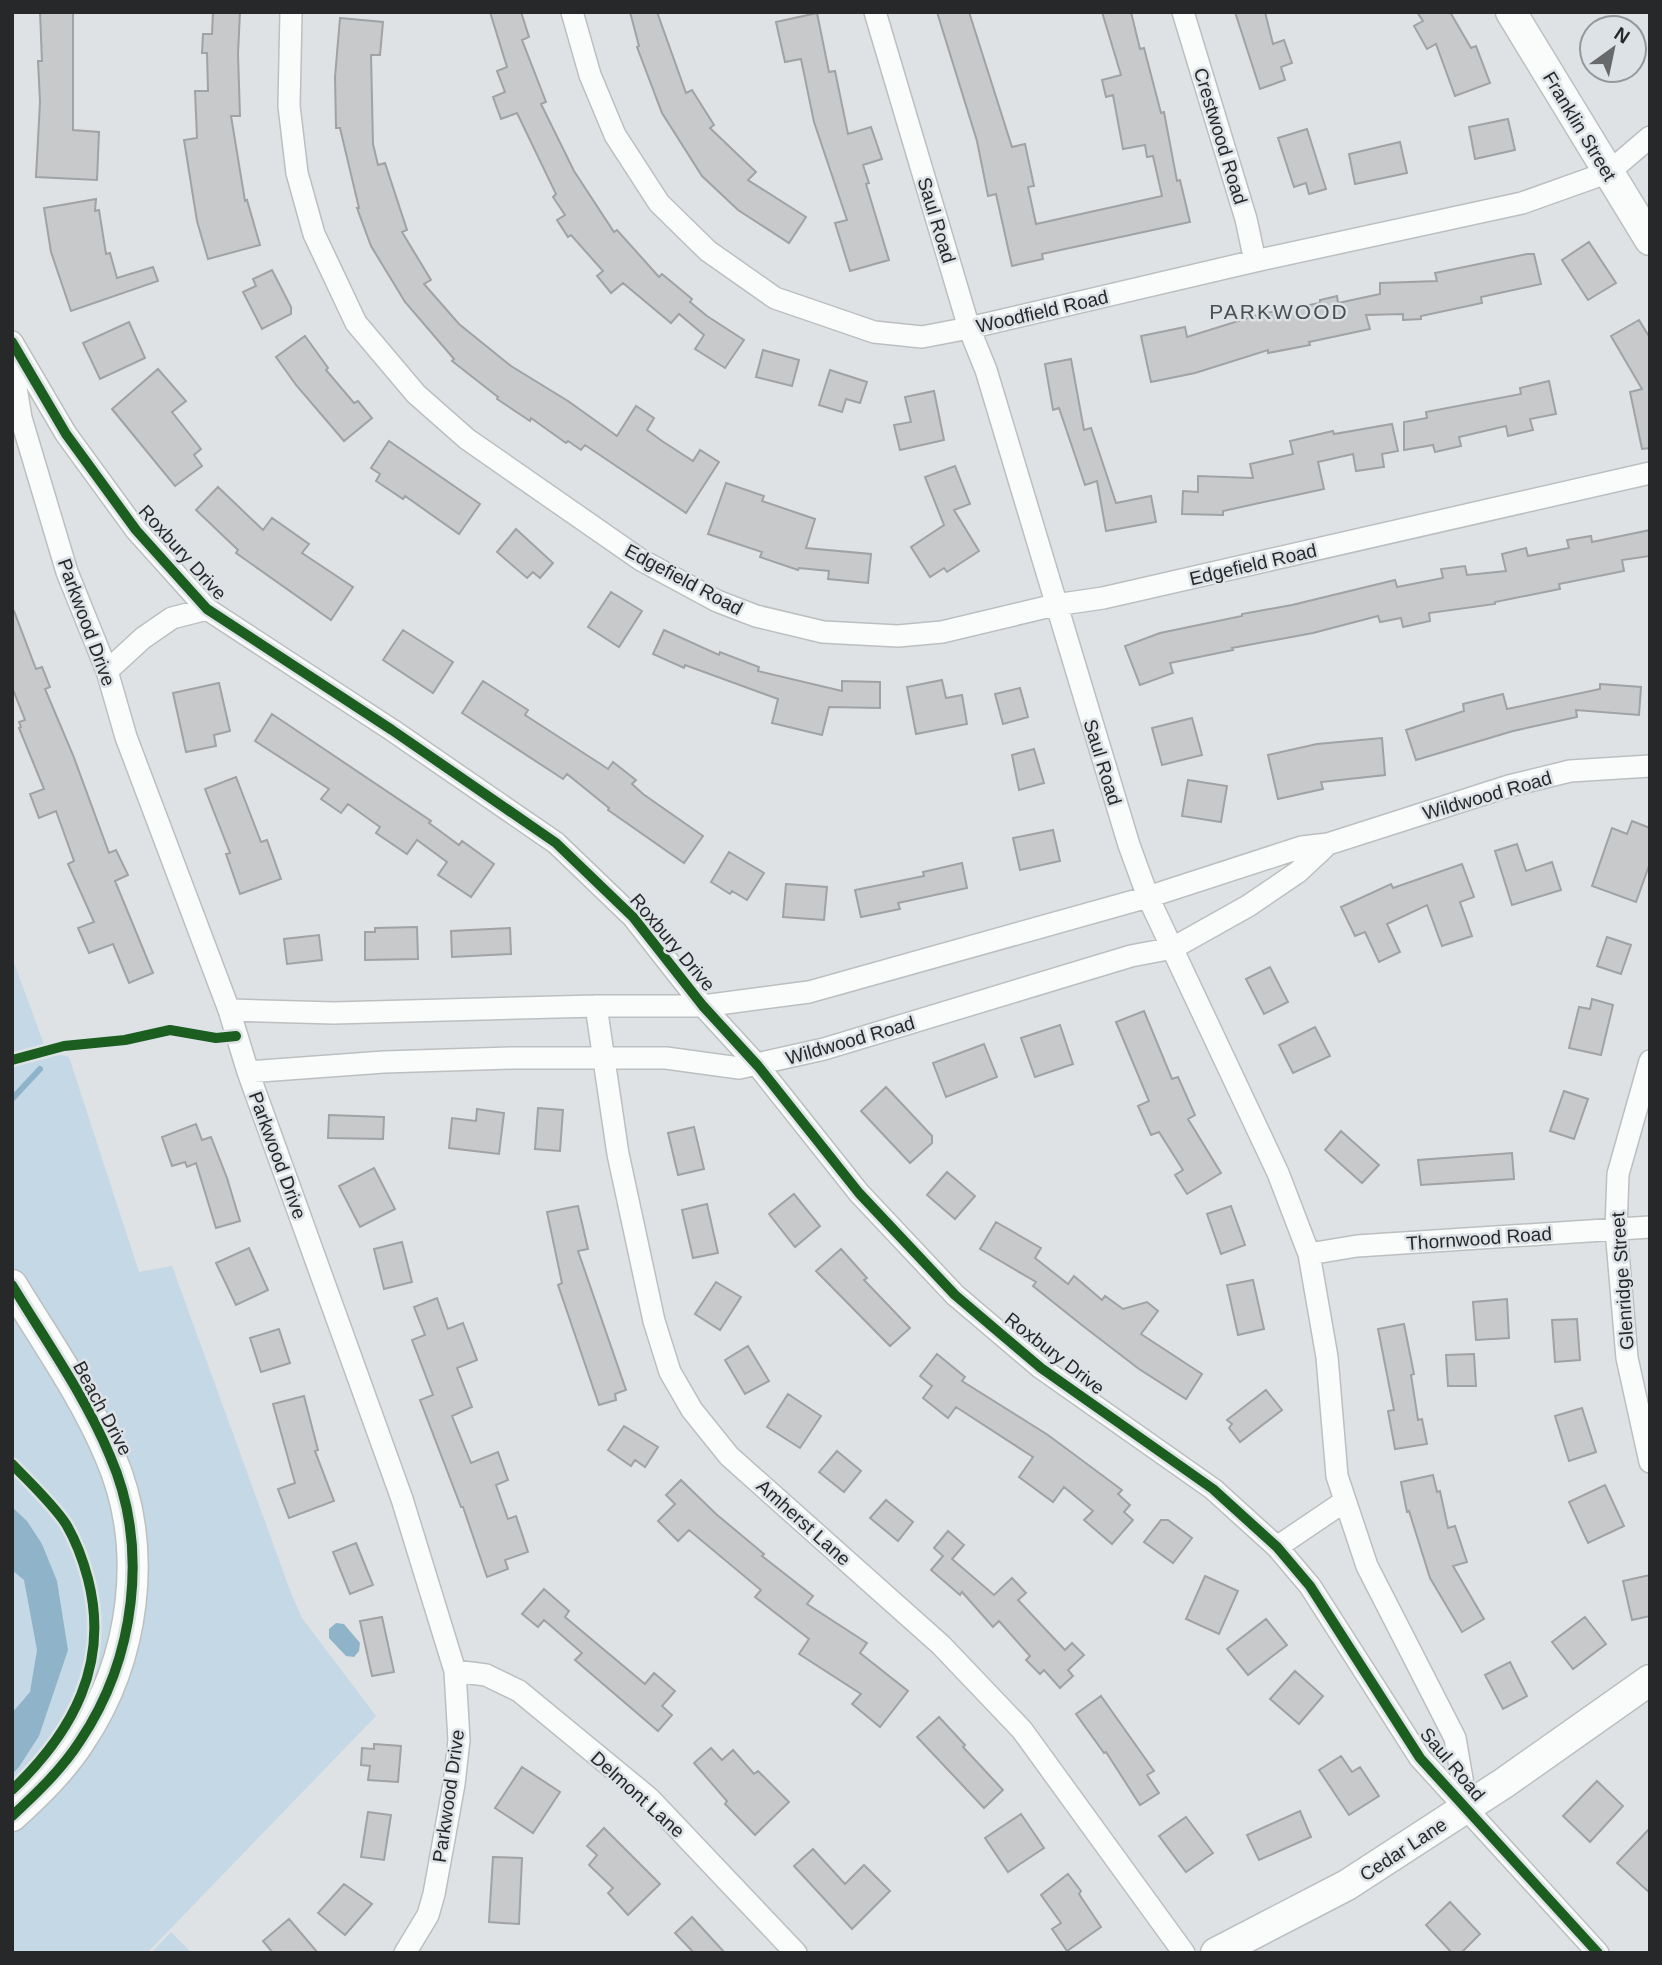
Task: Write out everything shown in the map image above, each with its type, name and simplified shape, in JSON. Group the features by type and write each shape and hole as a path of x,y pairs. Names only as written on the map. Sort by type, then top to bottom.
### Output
{"street":[{"name":"Edgefield Road","path":"290,12 289,106 297,173 314,234 356,323 416,394 467,439 641,560 717,601 756,616 823,632 898,636 942,632 1055,605 1103,598 1650,473"},
{"name":"Woodfield Road","path":"572,12 590,75 615,135 659,203 708,251 775,298 874,332 922,337 969,328 1255,261 1522,203 1609,172 1650,136"},
{"name":"Saul Road","path":"875,12 969,328 986,370 1129,845 1148,897 1278,1173 1309,1254 1327,1357 1337,1476 1367,1566 1455,1738 1467,1808"},
{"name":"Crestwood Road","path":"1183,12 1246,219 1255,261"},
{"name":"Franklin Street","path":"1511,12 1650,240"},
{"name":"Roxbury Drive","path":"12,342 66,434 136,530 208,609 392,730 556,843 633,917 703,1006 758,1066 859,1193 955,1295 1041,1368 1213,1489 1277,1547"},
{"name":"Parkwood Drive","path":"12,363 21,418 67,572 107,671 126,737 229,1010 248,1072 402,1499 455,1671 459,1740 454,1784 434,1894 428,1915 409,1951"},
{"path":"107,671 143,638 172,618 208,609"},
{"name":"Wildwood Road","path":"229,1010 334,1013 703,1006 809,992 1148,897 1302,847 1328,844 1509,786 1570,771 1650,766"},
{"name":"Wildwood Road","path":"248,1072 384,1062 512,1058 666,1058 739,1069 758,1066 871,1035 1131,956 1173,948 1248,905 1298,872 1328,844"},
{"name":"Amherst Lane","path":"596,1006 618,1154 654,1321 670,1371 692,1410 729,1456 941,1645 1022,1730 1184,1953"},
{"name":"Glenridge Street","path":"1650,1061 1618,1174 1616,1229 1628,1357 1650,1462"},
{"name":"Thornwood Road","path":"1309,1254 1357,1246 1650,1227"},
{"name":"Beach Drive","path":"12,1285 111,1457 127,1509 132,1569 125,1637 109,1688 96,1716 61,1767 12,1816"},
{"path":"1277,1547 1345,1501"},
{"name":"Saul Road","path":"1277,1547 1310,1586 1420,1758 1598,1953"},
{"name":"Delmont Lane","path":"455,1671 486,1675 519,1691 649,1798 796,1953"},
{"name":"Cedar Lane","path":"1216,1953 1347,1885 1467,1808 1650,1681"}],"shaded area":[{"path":"12,957 46,1050 69,1057 139,1272 172,1266 302,1618 376,1716 147,1953 12,1953"},
{"path":"171,1932 189,1950 186,1953 151,1953"}],"water":[{"path":"12,1507 27,1521 42,1544 57,1581 68,1650 39,1736 12,1774 12,1713 30,1692 37,1650 24,1580 12,1570"},
{"path":"336,1623 344,1624 360,1643 359,1651 354,1657 346,1656 329,1638 329,1629"}],"building":[{"path":"40,12 73,12 73,130 99,132 97,180 36,177 40,102 38,61 42,61"},
{"path":"213,12 240,12 240,116 231,116 245,201 247,200 260,245 208,259 197,221 184,140 197,138 195,91 208,91 207,53 202,53 203,34 212,34"},
{"path":"490,12 521,12 529,37 522,40 546,102 541,104 574,171 614,232 617,230 659,277 662,274 692,299 690,302 707,316 744,340 725,368 695,349 704,335 679,314 671,323 623,283 611,293 597,276 603,271 571,235 568,237 557,220 565,215 553,197 556,194 517,113 501,119 493,97 505,92 497,71 507,67"},
{"path":"630,12 657,12 686,93 692,90 714,125 710,128 756,172 748,180 806,217 789,243 738,210 702,176 662,113 637,47 639,46"},
{"path":"937,12 969,12 1012,147 1025,144 1034,186 1028,187 1036,224 1162,196 1153,156 1147,157 1145,145 1123,149 1113,95 1106,97 1102,80 1121,75 1102,12 1131,12 1140,49 1144,48 1161,113 1164,112 1177,181 1180,180 1190,222 1042,254 1043,259 1012,266 996,194 988,196 977,141"},
{"path":"1235,12 1265,12 1273,44 1284,40 1292,63 1281,67 1285,80 1260,89"},
{"path":"1417,12 1450,12 1471,48 1476,46 1490,83 1455,96 1436,44 1427,49 1414,26 1423,21"},
{"path":"817,13 829,72 835,71 848,134 871,127 882,159 863,165 869,183 866,184 889,260 850,271 835,223 847,220 814,122 801,59 785,62 776,22"},
{"path":"340,18 383,22 380,55 371,55 373,144 378,165 385,163 407,230 402,232 431,280 424,284 459,324 511,366 568,401 617,436 636,406 654,418 647,430 662,441 693,461 700,450 719,462 686,513 585,445 581,450 568,441 566,443 531,418 530,421 497,399 498,397 452,361 454,359 405,302 371,246 357,208 340,128 336,128 335,77"},
{"path":"1508,119 1515,150 1475,159 1469,127"},
{"path":"1307,129 1326,189 1309,194 1306,183 1294,187 1278,138"},
{"path":"1400,142 1407,173 1355,184 1349,154"},
{"path":"96,199 95,211 99,210 106,254 110,253 117,278 153,267 158,281 71,311 51,252 44,208"},
{"path":"1589,242 1616,283 1588,300 1562,260"},
{"path":"1534,254 1541,284 1481,297 1482,303 1421,316 1421,319 1403,320 1403,314 1366,315 1370,329 1309,342 1310,345 1268,353 1268,350 1195,373 1151,382 1141,336 1185,327 1187,337 1261,314 1320,303 1320,300 1337,296 1338,303 1380,294 1380,283 1437,281 1435,273"},
{"path":"272,270 291,307 291,314 262,329 243,292 256,286 253,279"},
{"path":"1639,320 1650,338 1650,448 1642,449 1630,392 1642,389 1611,336"},
{"path":"129,322 145,358 100,379 83,343"},
{"path":"305,336 328,368 326,370 354,403 358,401 372,418 344,441 276,357"},
{"path":"763,350 799,360 792,386 756,377"},
{"path":"1071,359 1084,430 1091,428 1116,503 1151,496 1156,522 1106,531 1097,481 1085,485 1059,408 1053,410 1045,364"},
{"path":"158,369 186,401 172,412 201,449 194,455 202,466 175,486 112,409"},
{"path":"830,370 867,382 860,403 846,399 842,412 819,405"},
{"path":"1549,381 1556,414 1530,419 1533,430 1508,436 1506,426 1459,437 1461,446 1435,452 1433,445 1404,450 1404,422 1427,418 1426,412 1521,394 1520,388"},
{"path":"934,391 944,440 900,450 894,425 911,422 905,397"},
{"path":"1392,424 1398,451 1382,454 1384,467 1356,471 1353,454 1318,462 1324,489 1223,511 1223,515 1182,514 1183,491 1198,492 1198,476 1253,478 1250,464 1293,454 1290,441 1333,431 1334,434"},
{"path":"389,441 480,504 459,534 405,496 403,499 376,481 380,474 371,468"},
{"path":"955,466 970,504 954,510 979,551 947,572 944,568 930,577 911,547 944,525 925,477"},
{"path":"726,483 764,496 762,501 815,519 806,548 871,554 868,583 828,579 829,571 798,570 760,557 762,552 708,534"},
{"path":"218,487 263,530 272,518 309,544 302,553 353,587 331,620 236,553 238,550 196,510"},
{"path":"516,529 553,563 540,578 533,572 527,578 497,552"},
{"path":"1650,530 1650,556 1622,560 1624,571 1559,584 1560,589 1495,604 1429,613 1430,621 1403,627 1401,618 1380,622 1378,616 1313,633 1232,648 1233,650 1170,663 1173,673 1140,685 1125,646 1160,633 1395,580 1397,587 1443,578 1441,569 1465,566 1467,575 1506,571 1502,554 1526,548 1528,556 1569,548 1567,540 1591,536 1592,542"},
{"path":"611,592 642,611 619,647 588,627"},
{"path":"12,611 36,669 42,667 50,687 45,689 109,853 116,850 128,875 115,881 153,973 129,983 113,944 89,953 78,928 94,922 68,864 74,861 56,811 39,818 30,794 44,789 19,728 19,722 25,720 12,687"},
{"path":"403,630 453,662 433,693 383,660"},
{"path":"664,630 719,655 720,652 759,667 758,671 842,691 842,681 880,682 880,708 829,707 822,735 772,723 778,699 685,665 684,668 653,654"},
{"path":"942,680 946,698 962,695 967,724 916,734 907,687"},
{"path":"483,681 528,710 525,715 608,769 613,762 636,780 632,784 643,794 703,836 684,863 608,810 609,808 567,774 563,779 462,713"},
{"path":"219,683 230,731 214,735 216,746 186,752 173,693"},
{"path":"1600,684 1641,687 1639,715 1576,710 1577,717 1513,731 1416,760 1406,730 1464,711 1463,704 1503,694 1507,709 1600,689"},
{"path":"1020,688 1028,717 1003,724 995,694"},
{"path":"272,714 431,821 429,823 459,845 462,841 494,864 471,897 438,875 447,862 417,840 407,854 376,833 380,827 348,804 341,813 321,799 329,789 255,741"},
{"path":"1192,718 1202,755 1162,765 1152,728"},
{"path":"1382,738 1385,775 1321,782 1323,789 1278,799 1268,755 1317,744"},
{"path":"1034,749 1044,783 1019,790 1012,755"},
{"path":"236,777 261,842 267,840 281,879 240,894 226,854 230,853 205,789"},
{"path":"1188,780 1227,786 1221,822 1182,816"},
{"path":"1632,821 1650,828 1650,863 1636,902 1592,886 1612,828 1627,834"},
{"path":"1053,830 1060,861 1020,870 1013,838"},
{"path":"1517,844 1526,871 1552,862 1561,890 1512,905 1495,851"},
{"path":"729,852 764,873 747,900 732,891 730,894 711,882"},
{"path":"962,863 967,888 898,903 900,909 861,917 855,890 924,876 923,872"},
{"path":"1462,864 1474,897 1460,902 1472,936 1442,946 1427,905 1387,924 1400,952 1379,962 1365,932 1355,936 1341,907 1391,884 1393,888"},
{"path":"786,884 827,887 824,920 783,917"},
{"path":"417,927 418,959 365,960 365,932 375,932 375,928"},
{"path":"510,928 511,954 452,957 451,931"},
{"path":"319,935 322,960 287,964 284,939"},
{"path":"1607,937 1631,945 1621,974 1597,966"},
{"path":"1270,967 1288,1002 1264,1014 1246,979"},
{"path":"1592,999 1613,1005 1601,1055 1569,1048 1579,1007 1590,1009"},
{"path":"1144,1011 1172,1079 1178,1077 1195,1115 1188,1119 1221,1173 1187,1194 1175,1175 1183,1170 1159,1132 1151,1135 1138,1106 1149,1101 1116,1022"},
{"path":"1060,1025 1073,1064 1035,1077 1021,1038"},
{"path":"1315,1027 1330,1056 1293,1073 1279,1045"},
{"path":"984,1044 997,1077 946,1097 933,1063"},
{"path":"886,1087 932,1136 932,1143 910,1163 861,1111"},
{"path":"1564,1091 1588,1099 1574,1139 1550,1131"},
{"path":"538,1108 563,1110 560,1151 535,1149"},
{"path":"477,1109 504,1113 499,1154 449,1148 452,1118 476,1121"},
{"path":"329,1115 384,1117 383,1139 328,1138"},
{"path":"196,1124 202,1140 211,1137 240,1221 216,1228 196,1163 187,1167 185,1162 172,1166 162,1137"},
{"path":"694,1127 704,1169 678,1175 668,1133"},
{"path":"1341,1131 1379,1165 1362,1183 1325,1150"},
{"path":"1512,1153 1514,1179 1421,1185 1418,1160"},
{"path":"374,1168 395,1209 360,1227 339,1186"},
{"path":"947,1172 975,1196 955,1219 927,1195"},
{"path":"794,1194 820,1226 795,1247 769,1214"},
{"path":"707,1204 718,1253 693,1258 682,1210"},
{"path":"578,1206 588,1249 578,1251 626,1390 615,1394 616,1400 599,1405 558,1285 562,1283 547,1212"},
{"path":"1231,1206 1245,1245 1221,1254 1207,1214"},
{"path":"996,1222 1041,1248 1035,1258 1068,1284 1074,1276 1102,1300 1105,1296 1123,1309 1147,1302 1158,1311 1141,1334 1202,1374 1186,1399 1139,1369 1083,1326 1033,1286 1036,1282 980,1249"},
{"path":"402,1242 412,1282 384,1289 374,1249"},
{"path":"249,1248 268,1290 236,1305 216,1263"},
{"path":"841,1249 867,1278 864,1280 910,1328 890,1346 816,1271"},
{"path":"1253,1280 1264,1329 1238,1335 1227,1285"},
{"path":"716,1282 741,1297 720,1330 695,1314"},
{"path":"437,1298 448,1329 463,1323 477,1360 457,1368 472,1407 452,1416 471,1463 498,1452 508,1480 496,1485 508,1519 516,1516 528,1552 505,1560 508,1569 487,1577 463,1507 420,1400 433,1395 412,1340 425,1335 414,1307"},
{"path":"1507,1299 1509,1338 1476,1340 1473,1302"},
{"path":"1577,1319 1580,1360 1555,1362 1552,1320"},
{"path":"1404,1324 1414,1374 1411,1375 1418,1420 1422,1419 1427,1444 1395,1449 1388,1411 1394,1410 1378,1329"},
{"path":"279,1329 290,1363 261,1372 250,1338"},
{"path":"748,1346 769,1381 745,1394 725,1360"},
{"path":"937,1354 965,1377 962,1381 1048,1435 1122,1490 1118,1494 1130,1505 1124,1512 1133,1520 1112,1544 1084,1520 1093,1511 1064,1487 1053,1502 1019,1477 1033,1457 956,1407 948,1418 923,1398 932,1386 920,1376"},
{"path":"1474,1354 1476,1386 1448,1386 1446,1355"},
{"path":"1266,1390 1282,1410 1240,1442 1229,1428 1232,1424 1227,1420"},
{"path":"788,1394 821,1416 800,1448 767,1427"},
{"path":"304,1396 318,1450 315,1451 334,1501 289,1518 278,1489 295,1483 273,1404"},
{"path":"1582,1408 1596,1452 1569,1461 1555,1416"},
{"path":"624,1426 658,1447 645,1467 635,1460 631,1466 608,1450"},
{"path":"837,1451 861,1471 844,1492 819,1472"},
{"path":"1433,1475 1437,1492 1440,1491 1448,1528 1455,1526 1467,1562 1453,1566 1484,1619 1462,1632 1430,1578 1409,1511 1407,1512 1401,1482"},
{"path":"681,1480 764,1554 762,1556 813,1596 807,1604 867,1643 860,1653 908,1691 880,1727 852,1704 861,1694 799,1654 809,1639 755,1597 761,1590 689,1530 678,1541 658,1521 675,1504 666,1495"},
{"path":"1605,1485 1624,1526 1588,1543 1569,1502"},
{"path":"886,1500 913,1522 898,1541 870,1518"},
{"path":"1161,1520 1168,1520 1192,1538 1173,1563 1144,1542"},
{"path":"948,1531 964,1545 952,1559 994,1595 1012,1578 1026,1593 1018,1600 1065,1650 1072,1643 1084,1655 1068,1670 1073,1676 1060,1688 1044,1670 1040,1674 1026,1660 1030,1656 999,1621 993,1627 962,1592 960,1595 931,1570 943,1556 934,1548"},
{"path":"356,1543 373,1585 350,1594 333,1552"},
{"path":"1650,1575 1650,1616 1632,1620 1623,1581"},
{"path":"1205,1576 1238,1591 1219,1634 1186,1619"},
{"path":"544,1589 569,1611 565,1617 645,1684 654,1673 675,1691 662,1706 672,1715 658,1731 575,1660 582,1653 544,1620 538,1627 522,1614"},
{"path":"382,1617 394,1672 372,1676 360,1621"},
{"path":"1585,1617 1606,1644 1573,1669 1552,1642"},
{"path":"1266,1619 1287,1645 1248,1675 1227,1649"},
{"path":"1510,1662 1527,1696 1503,1709 1485,1675"},
{"path":"1295,1671 1323,1696 1299,1724 1270,1699"},
{"path":"1101,1696 1154,1771 1147,1775 1159,1793 1140,1805 1106,1752 1104,1753 1076,1714"},
{"path":"939,1717 1003,1790 984,1808 917,1737"},
{"path":"374,1744 401,1746 398,1782 368,1780 370,1766 361,1765 362,1748 374,1749"},
{"path":"711,1748 722,1760 733,1750 754,1774 758,1771 789,1802 755,1835 725,1804 727,1801 694,1763"},
{"path":"1341,1756 1352,1772 1360,1767 1379,1796 1349,1815 1319,1770"},
{"path":"522,1767 560,1792 533,1833 495,1808"},
{"path":"1597,1781 1623,1806 1590,1842 1563,1816"},
{"path":"1300,1811 1311,1837 1259,1860 1247,1835"},
{"path":"368,1812 391,1815 384,1860 361,1857"},
{"path":"1021,1814 1044,1848 1008,1872 985,1838"},
{"path":"1186,1817 1213,1853 1186,1872 1159,1836"},
{"path":"604,1828 660,1884 628,1915 608,1893 613,1888 589,1865 597,1855 587,1846"},
{"path":"1650,1828 1650,1893 1617,1863"},
{"path":"813,1849 845,1884 864,1865 890,1891 852,1929 794,1866"},
{"path":"493,1857 522,1858 519,1924 489,1922"},
{"path":"1068,1874 1101,1927 1067,1951 1052,1929 1061,1923 1041,1895"},
{"path":"344,1884 372,1904 345,1935 318,1913"},
{"path":"1450,1902 1480,1934 1461,1953 1452,1953 1426,1925"},
{"path":"692,1917 725,1953 694,1953 675,1933"},
{"path":"289,1919 318,1953 273,1953 263,1941"}],"waterway":[{"path":"12,1099 40,1069"}],"cycle path":[{"path":"12,342 66,434 136,530 207,609 392,730 556,843 633,917 703,1006 758,1066 859,1193 955,1295 1041,1368 1213,1489 1277,1547 1310,1586 1420,1758 1598,1953"},
{"path":"12,1060 64,1046 125,1040 170,1030 216,1038 236,1036"},
{"path":"12,1285 77,1390 110,1456 122,1491 130,1528 133,1565 131,1602 124,1639 114,1675 99,1709 65,1761 40,1790 12,1816"},
{"path":"12,1464 66,1524 88,1579 94,1610 90,1668 81,1695 53,1745 12,1790"}],"district":[{"name":"PARKWOOD","path":"1279,312"}]}
